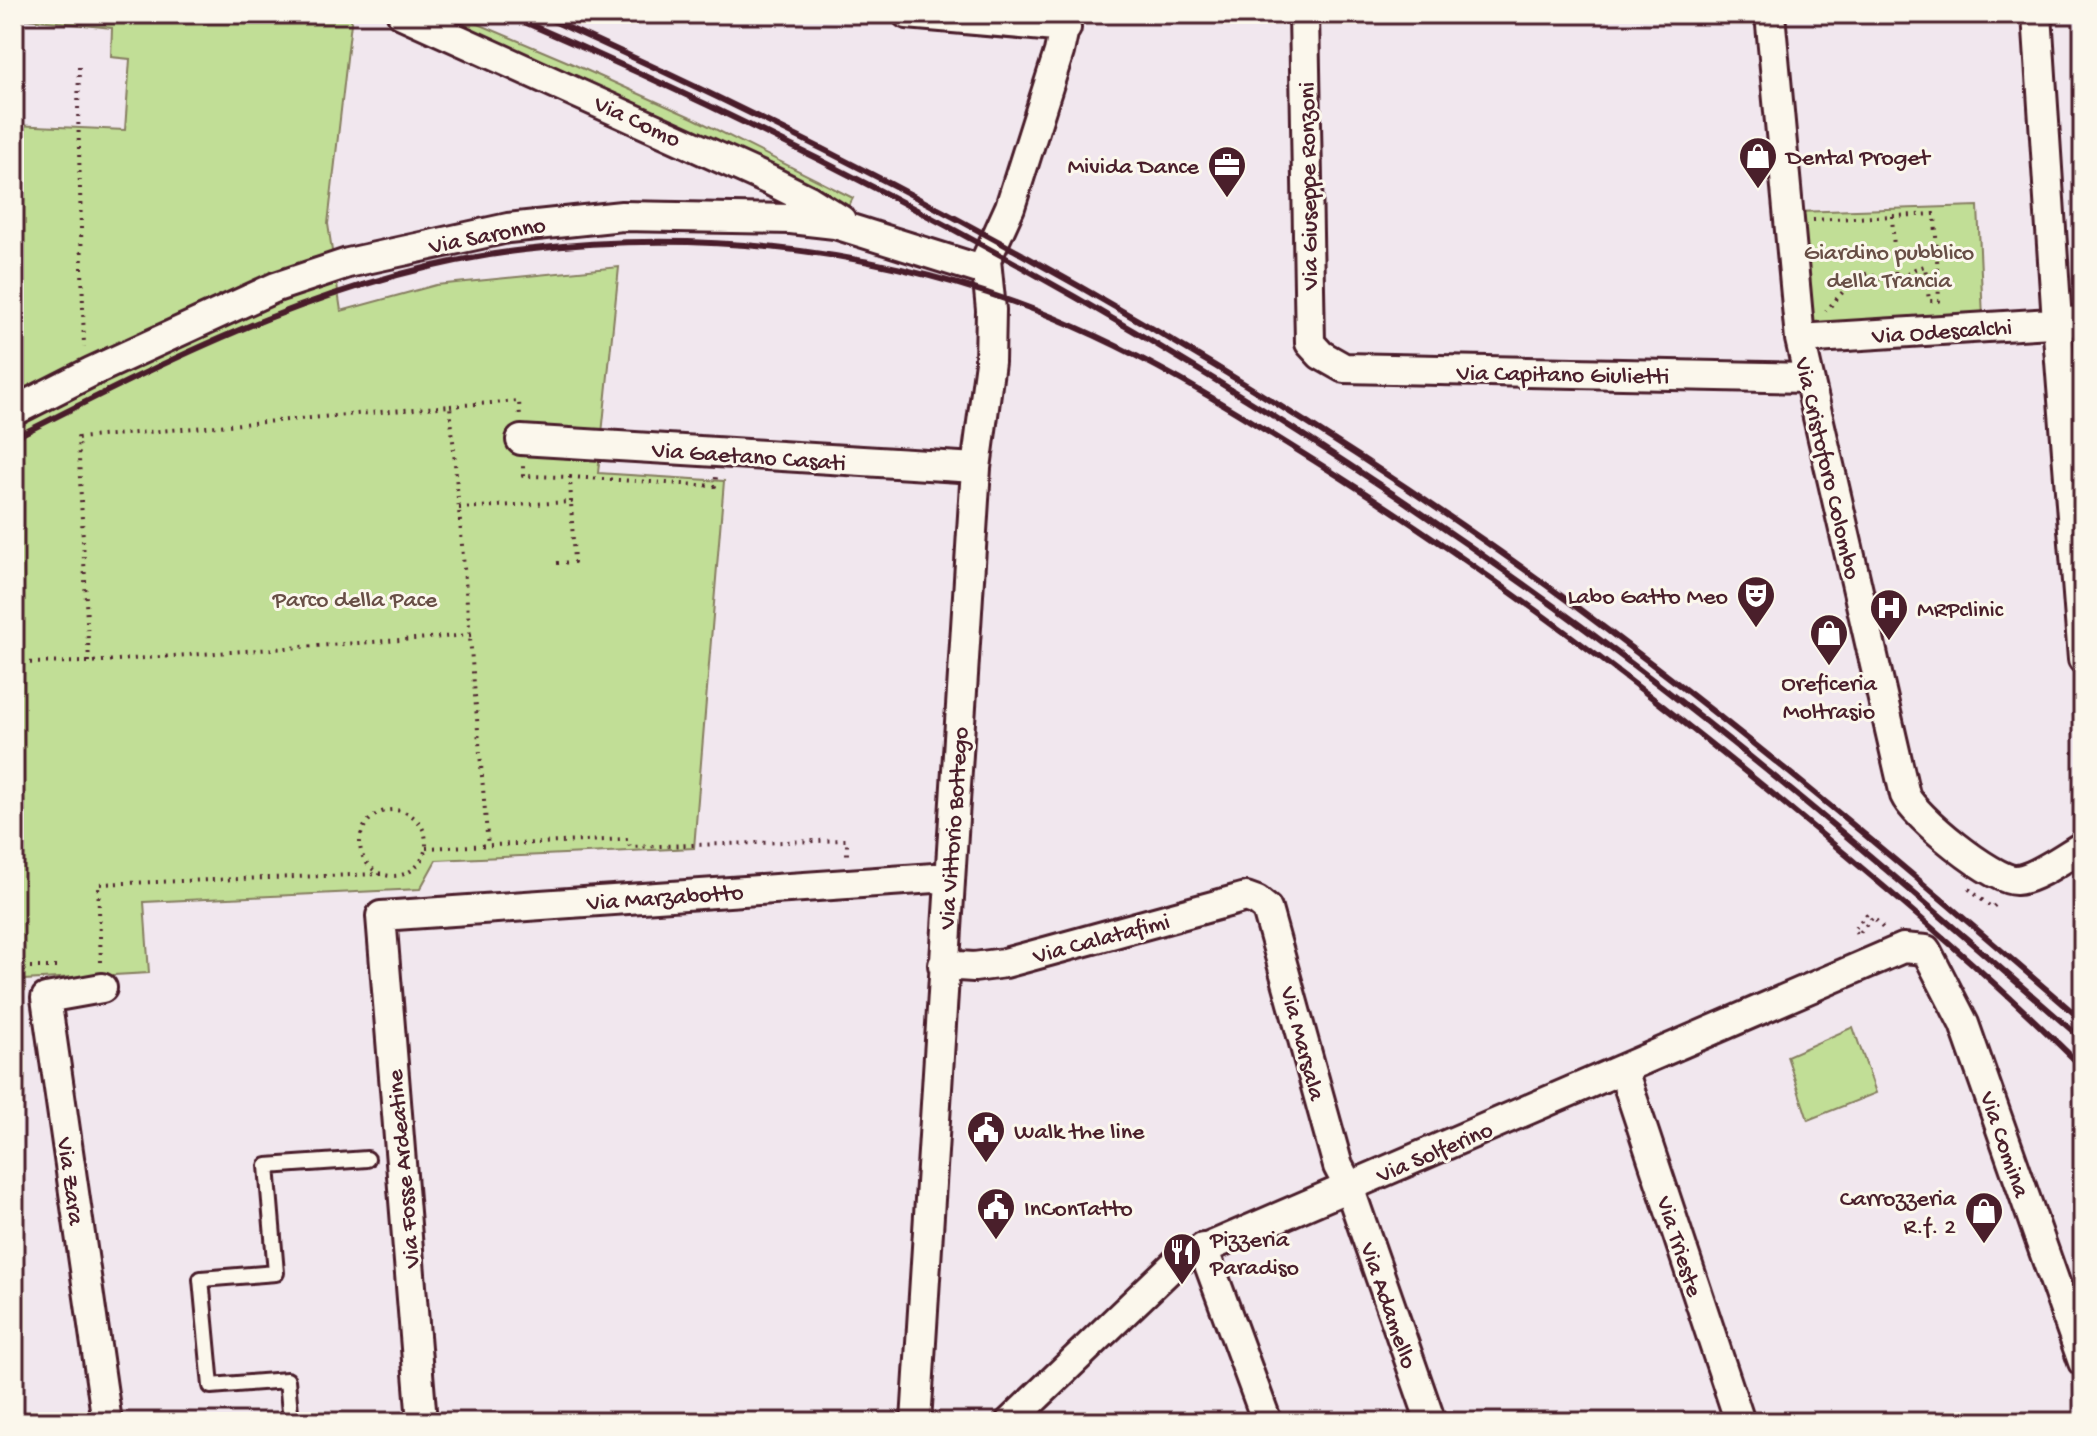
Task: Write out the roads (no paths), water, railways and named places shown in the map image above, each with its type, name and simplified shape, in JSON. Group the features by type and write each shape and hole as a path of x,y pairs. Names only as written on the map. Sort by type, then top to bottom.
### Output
{"street":[{"name":"Via Como","path":"402,14 769,180 870,235"},
{"path":"907,14 1066,21"},
{"name":"Via Giuseppe Ronzoni","path":"1304,14 1310,343 1321,355"},
{"name":"Via Cristoforo Colombo","path":"1770,14 1799,330 1905,795 1916,812 1996,876 2014,880 2027,877 2083,846"},
{"path":"2037,14 2070,322 2083,659"},
{"name":"Via Vittorio Bottego","path":"916,1422 976,468 990,362 991,310 986,260 1010,207 1066,21"},
{"name":"Via Saronno","path":"14,411 247,299 308,276 348,263 508,228 588,218 682,215 812,221 870,235 985,271"},
{"name":"Via Odescalchi","path":"1799,330 2070,322"},
{"name":"Via Capitano Giulietti","path":"1321,355 1344,368 1808,378"},
{"name":"Via Gaetano Casati","path":"521,440 976,468"},
{"name":"Via Marzabotto","path":"381,916 949,877"},
{"name":"Via Calatafimi","path":"943,965 974,967 1005,963 1246,897 1257,901"},
{"name":"Via Marsala","path":"1257,901 1267,909 1338,1166 1349,1187"},
{"name":"Via Fosse Ardeatine","path":"381,916 422,1422"},
{"name":"Via Solferino","path":"1010,1422 1179,1260 1903,948"},
{"name":"Via Comina","path":"1903,948 1926,950 1964,1024 2083,1362"},
{"name":"Via Zara","path":"102,988 46,998 107,1422"},
{"name":"Via Trieste","path":"1623,1070 1740,1422"},
{"name":"Via Adamello","path":"1349,1187 1431,1422"},
{"path":"1203,1248 1267,1422"}],"lane":[{"path":"291,1422 287,1380 211,1386 201,1279 276,1273 267,1166 367,1159"}],"railway":[{"path":"506,14 790,145 930,217 1067,292 1335,456 1465,543 1656,682 1842,832 2083,1040"},
{"path":"538,14 787,131 1030,258 1149,326 1382,471 1573,604 1722,719 1868,837 2083,1021"},
{"path":"14,438 137,377 261,321 389,277 456,261 586,244 711,243 835,256 957,284 1059,320 1183,381 1340,477 1521,599 1638,686 1844,853 2017,1004 2083,1068"}],"place":[{"name":"Dental Proget","path":"1758,190"},
{"name":"Mivida Dance","path":"1227,199"},
{"name":"Labo Gatto Meo","path":"1756,629"},
{"name":"MRPclinic","path":"1889,642"},
{"name":"Oreficeria Moltrasio","path":"1829,667"},
{"name":"Walk the line","path":"986,1164"},
{"name":"InConTatto","path":"996,1241"},
{"name":"Carrozzeria R.f. 2","path":"1984,1245"},
{"name":"Pizzeria Paradiso","path":"1182,1286"}],"park label":[{"name":"Giardino pubblico della Trancia","path":"1889,265"},
{"name":"Parco della Pace","path":"355,598"}]}
